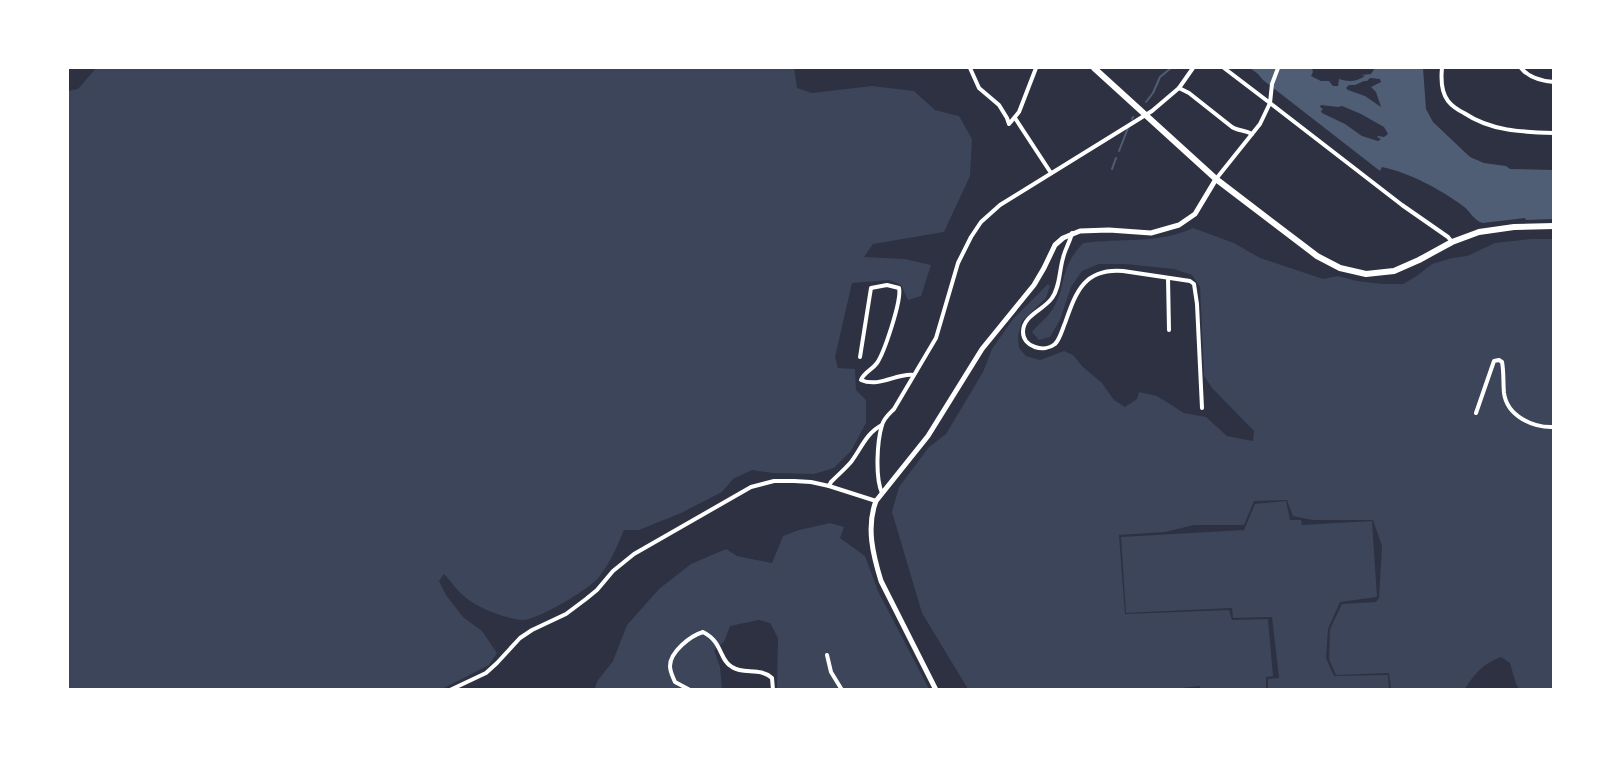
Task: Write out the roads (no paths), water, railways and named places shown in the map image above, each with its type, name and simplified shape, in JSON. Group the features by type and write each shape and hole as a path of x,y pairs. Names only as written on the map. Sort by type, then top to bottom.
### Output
{"highway":[{"path":"1094,68 1216,179 1317,256 1340,268 1353,272 1380,274 1394,271 1419,260 1452,242 1486,231 1514,227 1554,226"}],"street":[{"path":"970,68 979,88 998,105 1009,124 1019,112 1036,68"},
{"path":"882,493 879,486 878,467 882,425 936,338 958,263 980,222 1000,204 1157,107 1179,88 1194,68"},
{"path":"1224,68 1402,205 1448,237 1452,242"},
{"path":"936,690 881,581 873,552 872,511 876,501 932,428 982,349 1034,285 1055,245 1072,233 1080,231 1151,232 1179,225 1195,214 1216,179 1260,124 1270,103 1270,95 1278,68"},
{"path":"1442,68 1441,81 1447,101 1468,116 1489,126 1509,131 1554,133"},
{"path":"1521,68 1525,73 1540,80 1554,82"},
{"path":"1179,88 1189,93 1236,130 1247,131 1252,134"},
{"path":"1015,118 1051,173"},
{"path":"1072,233 1071,240 1063,256 1056,290 1051,300 1029,317 1024,325 1024,338 1029,344 1037,348 1046,348 1054,344 1060,335 1078,289 1085,280 1093,276 1112,270 1190,281 1194,284 1197,304 1202,408"},
{"path":"1168,278 1169,330"},
{"path":"860,357 872,288 887,286 899,288 899,299 887,340 876,364 865,373 861,380 863,382 881,382 913,375"},
{"path":"1476,413 1494,361 1499,360 1502,362 1503,367 1504,394 1508,406 1516,415 1530,423 1542,428 1554,426"},
{"path":"829,486 852,460 862,443 882,425"},
{"path":"450,690 486,673 520,638 532,630 566,614 580,604 597,590 622,563 634,554 751,487 774,481 794,480 829,486 876,501"},
{"path":"690,690 675,682 670,665 674,654 696,634 702,632 710,636 719,646 725,661 730,666 738,670 767,674 772,678 773,690"},
{"path":"827,655 831,672 842,690"}],"waterway":[{"path":"1146,102 1153,93 1160,77 1171,68"},
{"path":"1119,151 1128,128"},
{"path":"1112,169 1116,158"}]}
